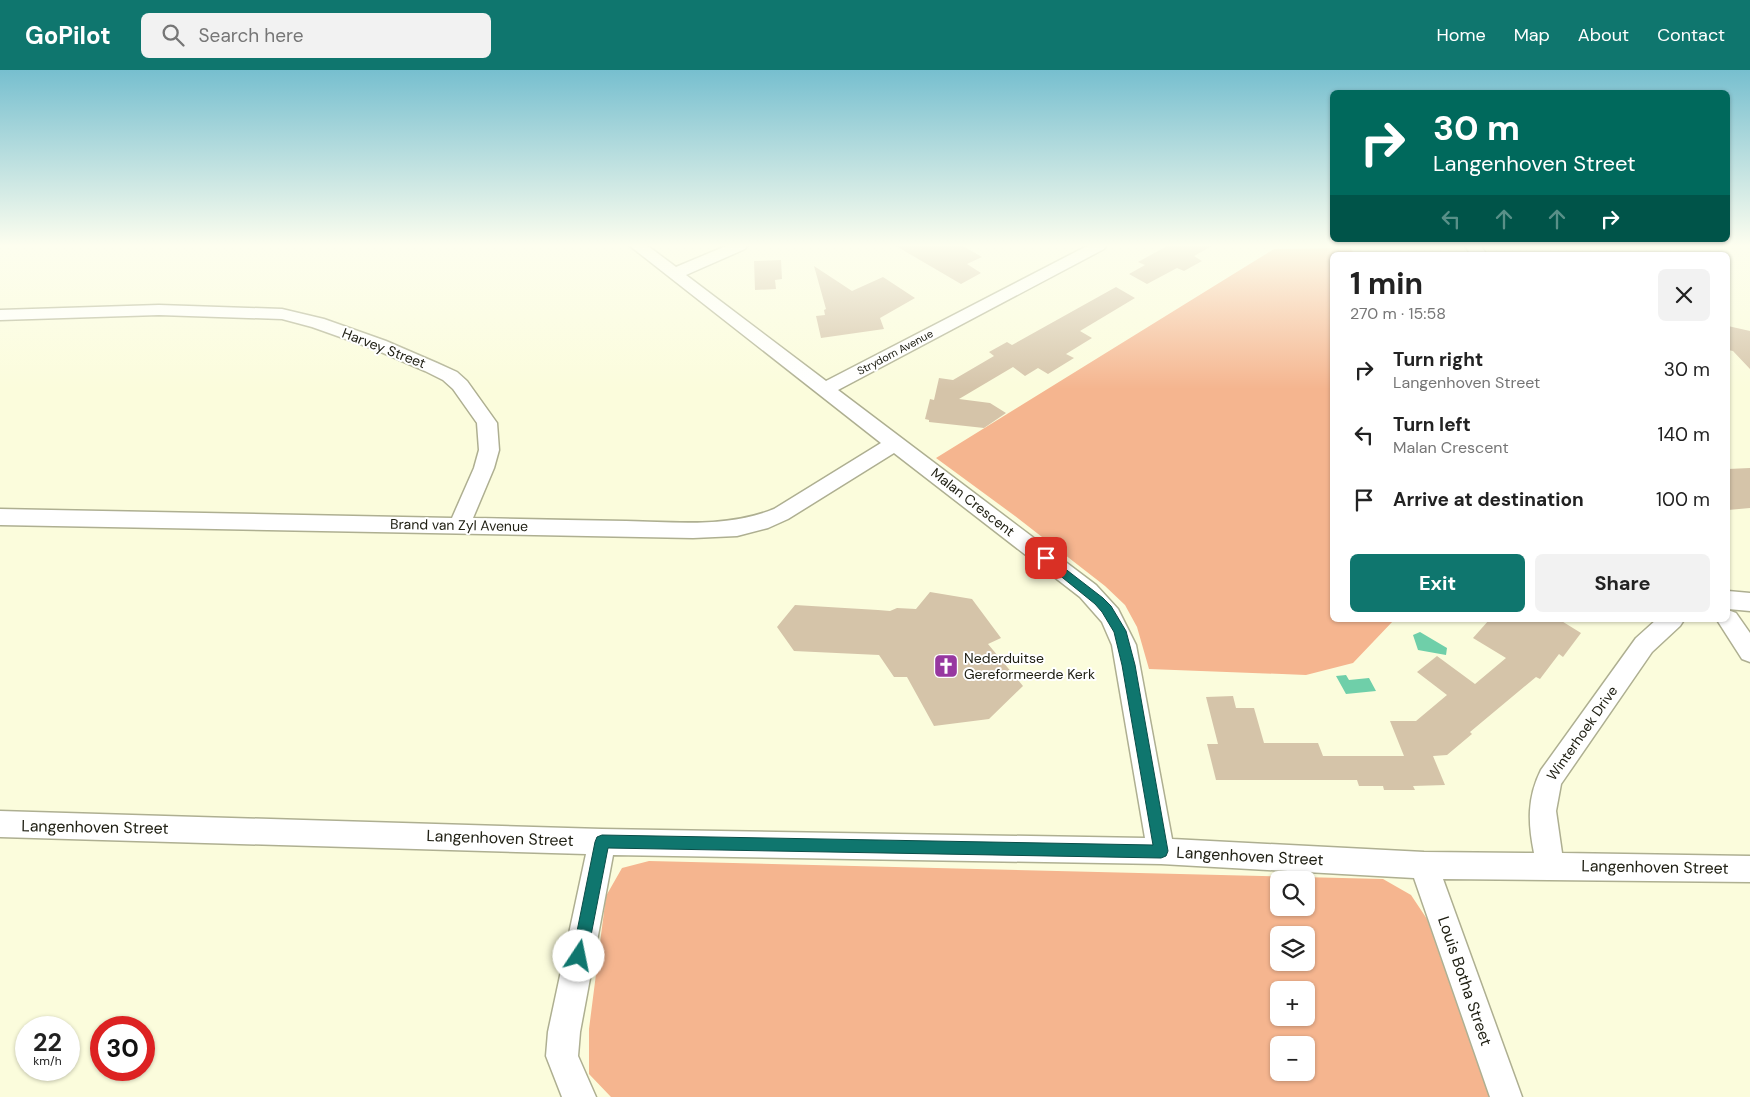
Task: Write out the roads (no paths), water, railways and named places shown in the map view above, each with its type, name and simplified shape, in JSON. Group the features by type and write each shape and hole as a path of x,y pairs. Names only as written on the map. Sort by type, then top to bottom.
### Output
{"street":[{"name":"Malan Crescent","path":"700,294 1088,591 1106,609 1120,631 1127,658 1161,851"},
{"name":"Strydom Avenue","path":"825,389 1007,294"},
{"name":"Harvey Street","path":"0,315 137,310 282,314 318,323 380,344 431,367 450,376 460,385 487,423 489,450 484,468 459,525"},
{"name":"Brand van Zyl Avenue","path":"0,516 694,530 737,528 760,523 781,514 895,443"},
{"path":"1730,600 1750,602"},
{"name":"Winterhoek Drive","path":"1551,866 1541,813 1543,793 1550,778 1644,645 1670,622"},
{"path":"1730,622 1750,652"},
{"name":"Langenhoven Street","path":"0,824 602,842 1161,851 1424,865 1750,869"},
{"path":"580,1097 572,1084 562,1056 564,1032 602,842"},
{"name":"Louis Botha Street","path":"1424,865 1506,1097"}],"place":[{"name":"Nederduitse Gereformeerde Kerk","path":"946,666"}]}
